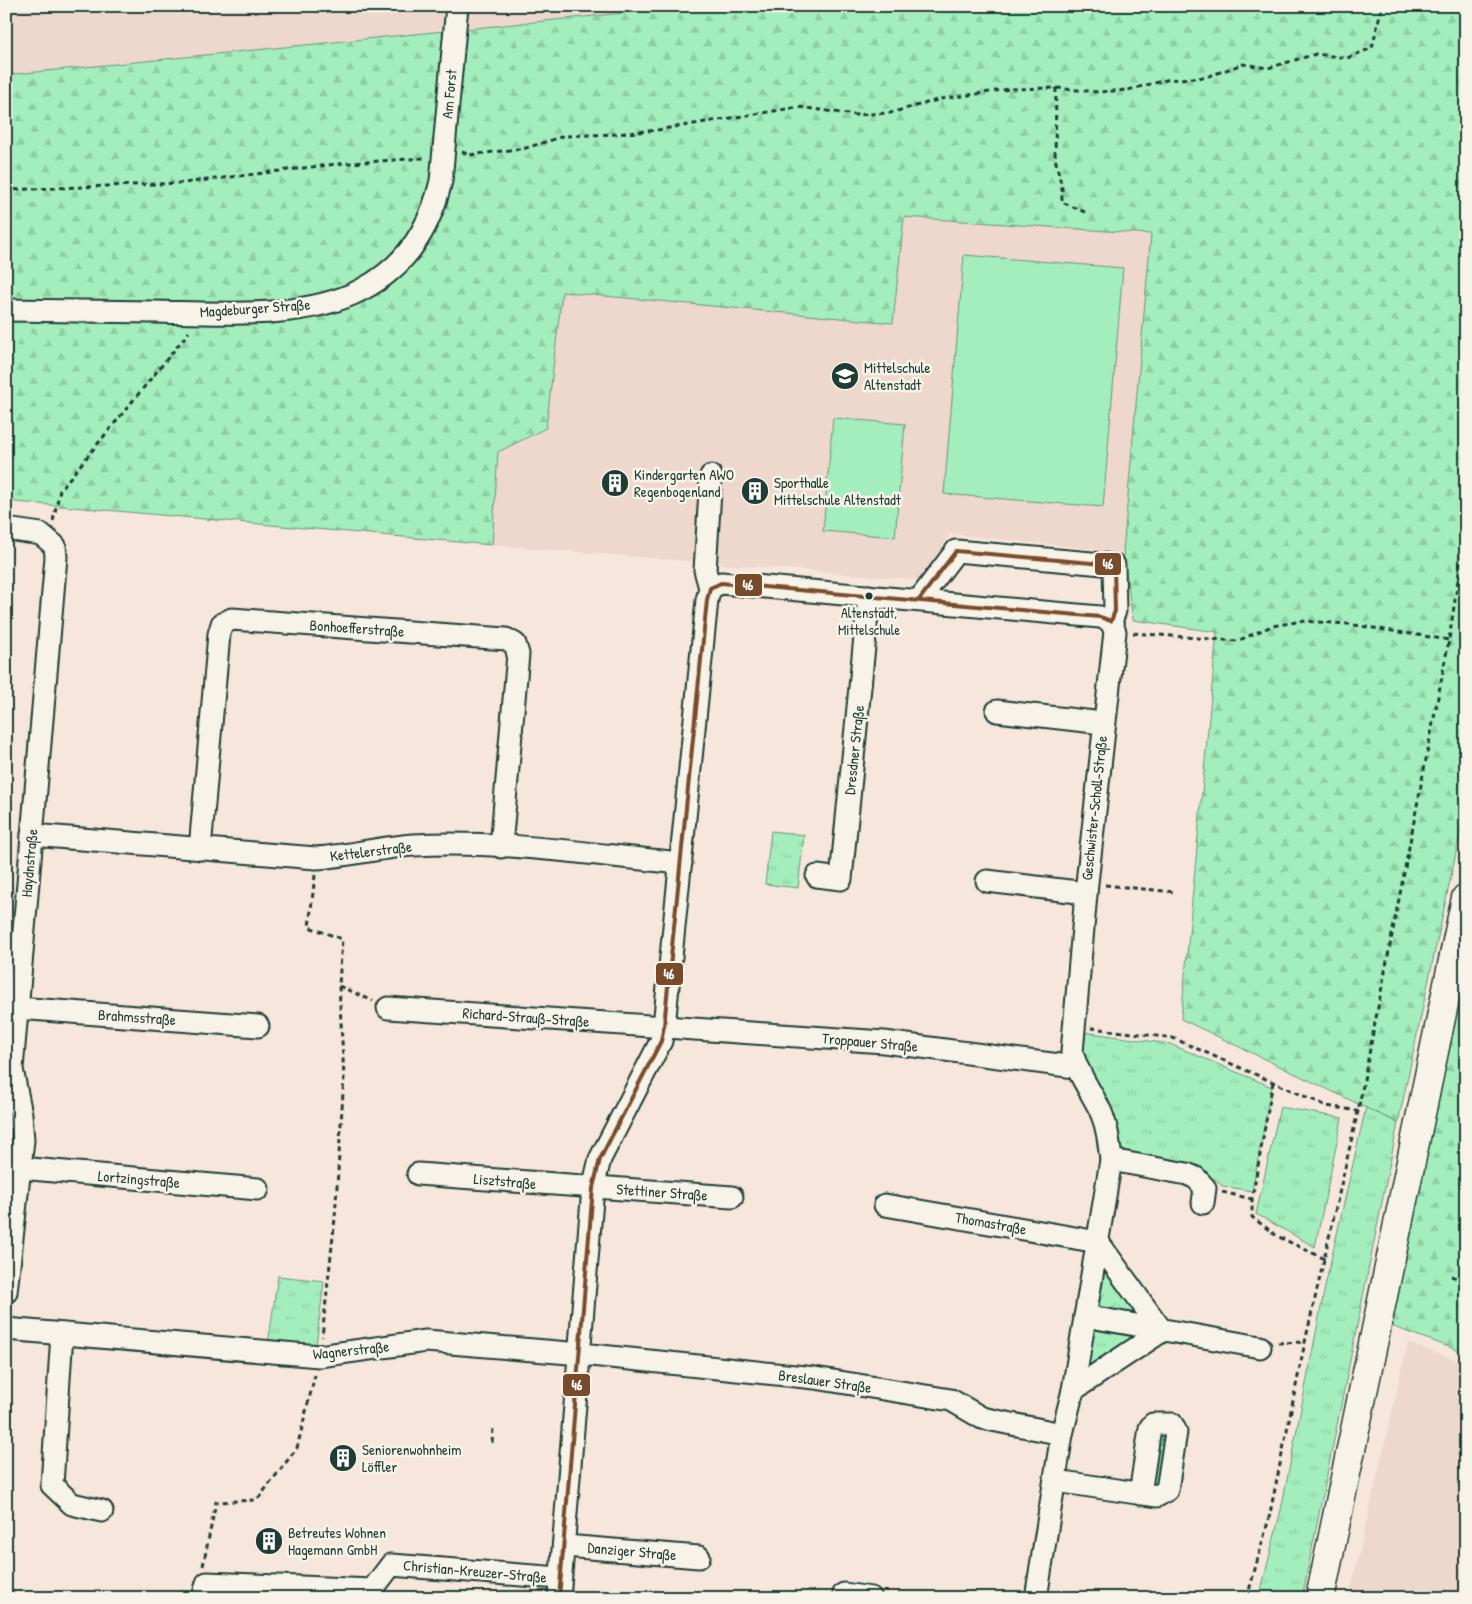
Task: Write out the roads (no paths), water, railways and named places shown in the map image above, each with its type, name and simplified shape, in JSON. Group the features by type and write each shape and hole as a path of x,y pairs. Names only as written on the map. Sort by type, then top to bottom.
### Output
{"main road":[{"path":"1320,1598 1466,898"}],"street":[{"name":"Am Forst","path":"441,181 457,6"},
{"name":"Magdeburger Straße","path":"6,310 239,312 306,306 346,297 378,280 404,257 425,228 434,209 441,181"},
{"path":"560,1588 581,1354 593,1188 600,1159 660,1041 664,1026 707,600 710,588 704,570 711,476"},
{"name":"Haydnstraße","path":"6,529 30,532 49,539 55,546 56,557 17,1008 9,1069 21,1114 23,1140 6,1292"},
{"name":"Geschwister-Scholl-Straße","path":"918,600 956,551 1114,566 1115,611 1086,888 1072,1052 1075,1068 1099,1108 1108,1132 1111,1160 1073,1390 1062,1434 1036,1598"},
{"path":"710,588 720,584 1100,617 1113,626"},
{"name":"Dresdner Straße","path":"816,876 841,879 869,596"},
{"name":"Bonhoefferstraße","path":"200,849 219,634 222,624 232,619 506,639 515,644 518,654 501,847"},
{"name":"Geschwister-Scholl-Straße","path":"997,712 1103,723"},
{"name":"Kettelerstraße","path":"32,835 316,858 343,857 415,845 501,847 680,863"},
{"name":"Geschwister-Scholl-Straße","path":"987,881 1086,888"},
{"name":"Brahmsstraße","path":"17,1008 258,1026"},
{"name":"Richard-Strauß-Straße","path":"388,1008 664,1026"},
{"name":"Troppauer Straße","path":"664,1026 884,1042 1075,1068"},
{"path":"1111,1160 1187,1174 1196,1178 1204,1195"},
{"name":"Lortzingstraße","path":"20,1168 258,1189"},
{"name":"Lisztstraße","path":"418,1174 593,1188"},
{"name":"Stettiner Straße","path":"593,1188 732,1197"},
{"name":"Thomastraße","path":"885,1205 1098,1242"},
{"path":"1098,1242 1162,1330"},
{"path":"1085,1316 1260,1347"},
{"name":"Wagnerstraße","path":"6,1329 319,1356 426,1340 581,1354"},
{"path":"1073,1390 1162,1330"},
{"path":"62,1334 52,1485 72,1504 102,1510"},
{"name":"Breslauer Straße","path":"581,1354 815,1378 951,1400 982,1418 1062,1434"},
{"path":"1056,1480 1140,1494"},
{"name":"Danziger Straße","path":"565,1546 698,1557"},
{"name":"Christian-Kreuzer-Straße","path":"205,1591 372,1590 392,1565 560,1588"},
{"path":"384,1575 386,1598"},
{"path":"844,1594 871,1598"}],"place":[{"name":"Mittelschule Altenstadt","path":"845,376"},
{"name":"Kindergarten AWO Regenbogenland","path":"615,483"},
{"name":"Sporthalle Mittelschule Altenstadt","path":"755,491"},
{"name":"Altenstadt, Mittelschule","path":"869,596"},
{"name":"Seniorenwohnheim Löffler","path":"343,1458"},
{"name":"Betreutes Wohnen Hagemann GmbH","path":"269,1541"}]}
